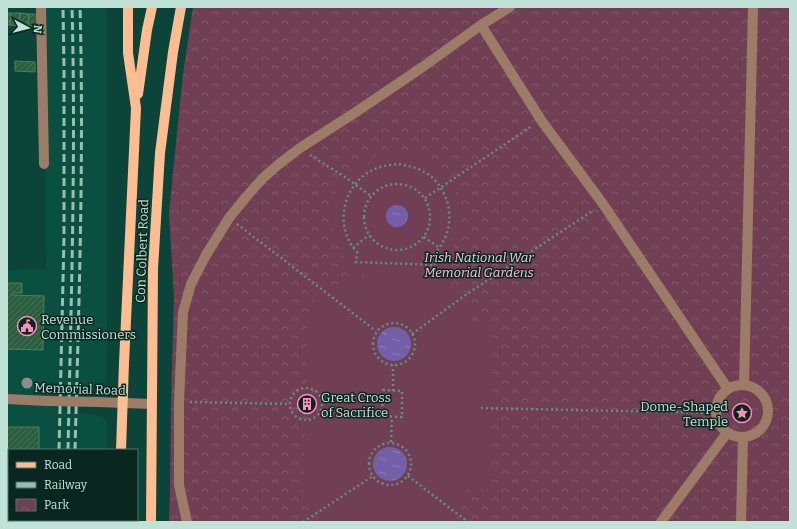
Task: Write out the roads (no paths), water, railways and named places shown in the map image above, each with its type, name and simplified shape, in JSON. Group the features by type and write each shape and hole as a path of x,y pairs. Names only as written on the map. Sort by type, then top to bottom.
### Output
{"main road":[{"name":"Con Colbert Road","path":"122,449 136,108 128,52 128,7"},
{"path":"136,108 147,30 152,7"},
{"name":"Con Colbert Road","path":"151,522 152,269 160,153 173,52 181,7"}],"street":[{"path":"41,7 44,164"},
{"path":"187,522 179,485 179,402 183,312 191,284 206,255 229,218 263,178 300,148 356,112 481,25 510,7"},
{"path":"744,385 753,7"},
{"path":"481,25 541,120 603,204 728,389"},
{"path":"744,385 752,386 764,397 768,404 769,412 768,420 758,433 751,437 743,438 734,437 727,433 719,424 716,406 723,393 728,389 744,385"},
{"name":"Memorial Road","path":"7,399 152,404"},
{"path":"661,522 727,433"},
{"path":"741,522 743,438"}],"water":[{"path":"393,205 401,205 408,212 408,220 401,227 393,227 386,220 386,212"},
{"path":"391,327 397,327 406,332 410,338 410,350 406,356 397,361 391,361 382,356 377,347 377,341 382,332"},
{"path":"387,447 393,447 402,452 406,458 406,470 402,476 393,481 387,481 378,476 373,467 373,461 378,452"}],"railway":[{"path":"59,449 64,238 63,7"},
{"path":"68,449 73,173 72,7"},
{"path":"75,449 81,173 80,7"}],"place":[{"name":"Revenue Commissioners","path":"27,326"},
{"name":"Great Cross of Sacrifice","path":"307,404"},
{"name":"Dome-Shaped Temple","path":"742,413"}],"park label":[{"name":"Irish National War Memorial Gardens","path":"479,264"}]}
